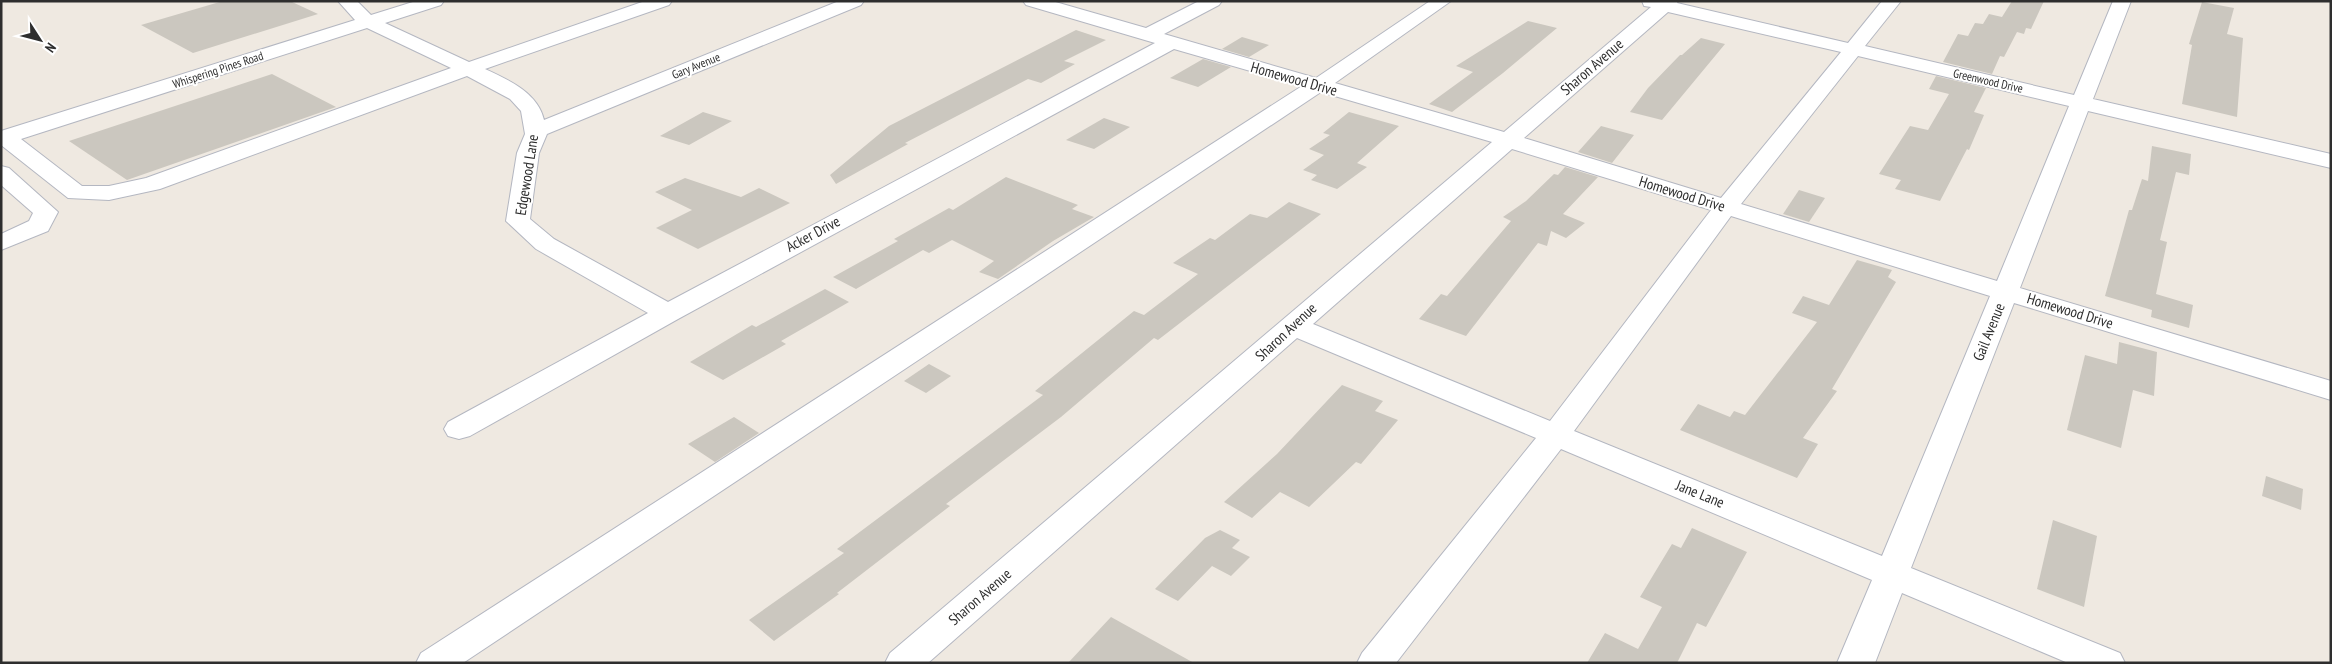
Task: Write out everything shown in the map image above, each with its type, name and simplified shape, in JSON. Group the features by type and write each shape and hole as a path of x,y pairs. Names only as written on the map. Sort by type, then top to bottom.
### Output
{"street":[{"name":"Edgewood Lane","path":"347,1 369,22 470,68 517,95 531,109 536,130 528,153 518,220 545,244 668,313"},
{"name":"Whispering Pines Road","path":"3,137 435,1"},
{"path":"3,137 76,193 108,193 152,184 470,68 663,1"},
{"name":"Gary Avenue","path":"536,130 855,1"},
{"name":"Homewood Drive","path":"1032,1 1146,36 1507,140 2331,391"},
{"path":"1146,36 1213,1"},
{"path":"434,663 1317,86 1442,1"},
{"path":"1375,663 1555,435 1726,207 1892,1"},
{"name":"Gail Avenue","path":"1856,663 1893,574 1906,534 2006,292 2080,102 2122,1"},
{"name":"Greenwood Drive","path":"1659,3 2331,161"},
{"name":"Sharon Avenue","path":"903,663 1267,350 1507,140 1659,3"},
{"name":"Acker Drive","path":"459,429 668,313 1170,43"},
{"path":"1,173 46,212 39,226 1,243"},
{"name":"Jane Lane","path":"1293,326 2107,663"}],"building":[{"path":"223,1 290,1 318,14 193,53 141,25"},
{"path":"2012,1 2044,1 2031,29 2026,28 2024,34 2017,32 2004,57 2000,56 1992,74 1943,62 1958,34 1968,36 1975,23 1983,24 1989,14 2002,17"},
{"path":"2202,2 2234,8 2227,34 2243,38 2237,117 2182,104 2192,45 2189,44"},
{"path":"1528,21 1557,28 1452,112 1429,104 1473,72 1456,66"},
{"path":"1076,30 1106,40 1064,61 1075,64 1041,83 1028,79 905,143 908,144 836,184 830,175 889,126"},
{"path":"1242,37 1269,45 1249,57 1222,49"},
{"path":"1701,38 1725,44 1662,120 1630,112 1648,88 1680,55"},
{"path":"1203,59 1231,67 1198,87 1170,78"},
{"path":"272,74 336,107 127,180 69,141"},
{"path":"1936,76 1986,88 1974,112 1984,115 1969,150 1967,149 1940,201 1895,189 1901,180 1879,174 1910,126 1928,130 1949,94 1929,89"},
{"path":"703,112 732,121 689,145 660,136"},
{"path":"1349,112 1399,126 1357,163 1367,167 1337,189 1311,180 1317,175 1303,170 1324,155 1309,149 1330,135 1323,133"},
{"path":"1104,118 1130,127 1094,149 1066,140"},
{"path":"1601,126 1634,135 1612,163 1578,152"},
{"path":"2152,146 2191,154 2189,175 2176,172 2160,240 2167,242 2156,294 2193,305 2189,328 2151,317 2152,310 2105,296 2129,210 2132,210 2142,179 2148,181"},
{"path":"1565,167 1598,177 1563,214 1585,223 1566,238 1551,231 1547,246 1538,243 1466,336 1419,319 1441,294 1447,296 1511,221 1503,217 1526,201 1554,174 1558,175"},
{"path":"1006,177 1078,205 1072,209 1094,217 1053,241 998,279 979,272 994,261 952,240 929,253 923,250 856,289 833,277 898,241 894,239 949,208 953,210"},
{"path":"685,178 741,197 759,188 790,203 698,249 656,228 692,210 655,192"},
{"path":"1799,190 1825,198 1809,222 1783,214"},
{"path":"1289,202 1321,214 1158,340 1154,338 1061,417 946,504 950,506 837,593 839,594 774,641 749,620 844,553 837,549 1043,395 1035,391 1134,311 1144,315 1198,274 1173,263 1210,238 1215,240 1250,214 1267,218"},
{"path":"1857,260 1892,270 1888,277 1896,282 1832,389 1837,391 1803,438 1818,444 1797,478 1680,430 1698,404 1730,417 1734,411 1745,415 1817,322 1792,313 1803,296 1829,305"},
{"path":"825,289 849,302 781,341 786,344 723,380 690,362 752,325 756,327"},
{"path":"2119,342 2157,352 2154,396 2133,390 2121,448 2067,430 2085,355 2117,364"},
{"path":"929,364 951,376 926,393 904,381"},
{"path":"1342,385 1383,401 1375,411 1398,420 1361,464 1356,462 1309,507 1280,492 1252,518 1224,502 1277,454"},
{"path":"734,417 759,433 715,462 688,444"},
{"path":"2266,476 2303,489 2301,510 2262,496"},
{"path":"2053,520 2097,536 2084,607 2037,589"},
{"path":"1692,528 1747,552 1706,627 1697,623 1677,663 1587,663 1605,633 1638,649 1662,607 1640,597 1672,544 1681,548"},
{"path":"1220,530 1240,540 1232,548 1250,557 1231,576 1212,566 1178,601 1155,589 1205,538"},
{"path":"1111,617 1194,663 1068,663"}]}
